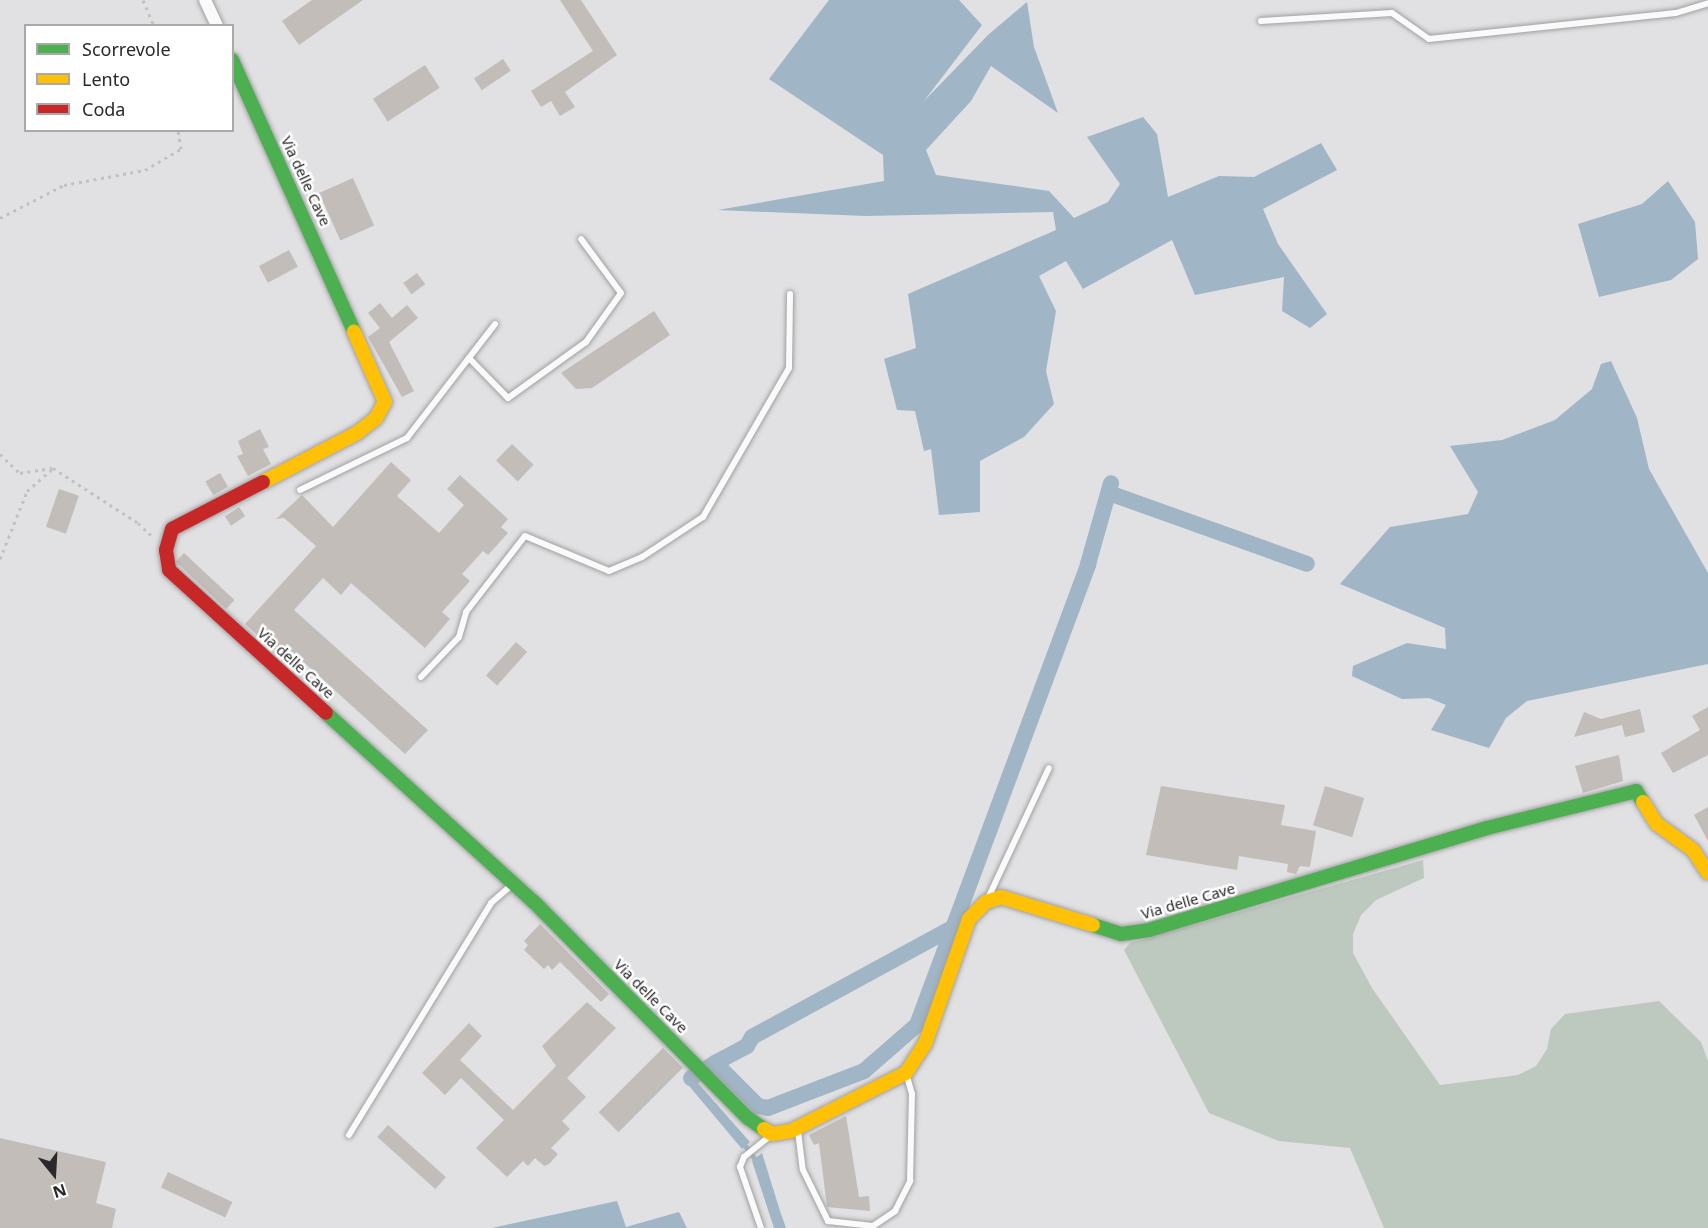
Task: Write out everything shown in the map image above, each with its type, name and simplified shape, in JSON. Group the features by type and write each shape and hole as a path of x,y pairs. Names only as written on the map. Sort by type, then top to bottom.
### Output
{"street":[{"path":"205,0 216,24"},
{"name":"Via delle Cave","path":"234,64 385,402 376,418 357,433 172,529 166,550 169,570 514,884 725,1095 772,1134"},
{"name":"Via delle Cave","path":"986,902 1001,897 1024,902 1121,934 1149,930 1487,828 1636,791 1657,824 1693,850 1708,873"},
{"path":"772,1134 798,1127 906,1073 925,1044 969,919 986,902"}],"lane":[{"path":"1262,21 1392,13 1429,39 1676,13 1708,3"},
{"path":"469,358 508,398 586,342 621,293 581,238"},
{"path":"421,677 459,637 466,612 525,536 609,571 642,557 703,517 789,368 790,294"},
{"path":"300,490 407,438 495,324"},
{"path":"986,902 1049,768"},
{"path":"349,1135 491,903 514,884"},
{"path":"798,1127 803,1170 828,1221 873,1226 895,1211 910,1181 912,1094 906,1073"},
{"path":"761,1228 740,1167 744,1157 772,1134"}],"path":[{"path":"143,0 153,24"},
{"path":"0,218 64,185 145,170 181,148 178,132"},
{"path":"0,454 20,473 53,468 138,523 166,550"},
{"path":"0,559 27,491 53,468"}],"shaded area":[{"path":"1423,860 1424,878 1376,900 1361,915 1353,934 1353,953 1372,988 1440,1085 1518,1075 1536,1066 1547,1049 1551,1029 1565,1014 1659,1001 1701,1042 1708,1061 1708,1228 1384,1228 1350,1148 1279,1141 1209,1113 1124,950 1130,943"}],"water":[{"path":"829,0 959,0 982,25 924,101 988,35 1027,2 1034,47 1058,113 991,66 971,101 926,150 936,175 1049,191 1074,218 1108,202 1120,184 1087,137 1143,117 1157,134 1168,197 1219,176 1254,177 1321,143 1337,170 1263,209 1278,244 1327,314 1310,328 1282,311 1284,277 1195,295 1172,240 1083,289 1066,261 1039,276 1056,311 1046,371 1054,404 1024,437 980,461 980,512 939,515 931,449 924,451 915,411 897,410 884,359 916,348 908,294 1056,230 1053,212 865,216 718,210 884,181 883,155 769,79"},
{"path":"1668,181 1695,222 1698,259 1671,280 1599,297 1578,224 1642,204"},
{"path":"1611,361 1637,418 1649,469 1708,573 1708,664 1527,701 1506,718 1489,748 1431,730 1446,705 1429,698 1402,699 1352,676 1353,666 1407,643 1446,649 1445,628 1340,584 1390,527 1468,514 1478,492 1450,446 1502,440 1555,420 1592,389 1601,364"},
{"path":"690,1074 750,1142 742,1149 685,1081"},
{"path":"762,1153 786,1228 774,1228 752,1161"},
{"path":"617,1201 626,1227 679,1212 687,1228 492,1228"}],"building":[{"path":"312,0 363,0 299,45 282,21"},
{"path":"560,0 581,0 617,55 565,92 575,107 560,116 551,101 541,107 531,91 593,51"},
{"path":"503,59 511,71 482,90 474,79"},
{"path":"425,65 440,88 388,121 373,99"},
{"path":"353,178 374,226 340,241 319,193"},
{"path":"289,250 298,267 268,283 259,266"},
{"path":"417,273 425,284 411,294 403,283"},
{"path":"380,303 392,318 407,305 418,318 389,342 414,391 402,397 368,337 380,328 368,313"},
{"path":"654,311 670,335 592,388 576,389 561,373"},
{"path":"260,429 269,447 263,449 271,464 248,476 237,456 243,454 238,441"},
{"path":"512,444 534,465 518,481 496,461"},
{"path":"391,462 411,480 397,496 439,533 464,505 447,489 460,475 508,519 501,527 508,533 488,555 483,551 462,574 470,581 442,612 450,619 425,648 351,583 341,595 323,578 294,610 428,730 405,754 287,647 280,655 245,624 316,546 284,518 276,519 302,495 333,527"},
{"path":"220,473 228,487 213,495 205,482"},
{"path":"59,489 79,496 66,534 46,527"},
{"path":"239,507 245,516 231,526 225,517"},
{"path":"184,553 234,600 226,609 176,562"},
{"path":"516,642 527,652 497,685 486,675"},
{"path":"1708,707 1708,755 1673,773 1661,753 1700,730 1692,716"},
{"path":"1640,709 1645,732 1625,737 1622,725 1574,737 1584,712 1601,719"},
{"path":"1619,755 1623,781 1583,793 1575,766"},
{"path":"1161,786 1285,805 1281,825 1316,831 1310,867 1300,866 1296,874 1287,872 1288,864 1239,856 1237,870 1146,855"},
{"path":"1325,786 1364,798 1352,837 1313,825"},
{"path":"1708,807 1708,841 1694,815"},
{"path":"540,924 609,994 601,1002 560,962 552,970 548,965 544,969 524,950 528,945 524,941"},
{"path":"587,1002 616,1028 567,1078 586,1097 562,1121 570,1129 551,1148 558,1154 549,1164 544,1166 535,1158 528,1166 523,1161 507,1177 476,1148 504,1120 461,1078 445,1095 422,1073 469,1023 482,1036 460,1060 513,1110 556,1066 542,1046"},
{"path":"663,1048 683,1068 618,1132 599,1112"},
{"path":"846,1116 859,1197 869,1196 870,1211 827,1207 819,1143 814,1145 809,1135"},
{"path":"388,1125 446,1177 435,1189 377,1137"},
{"path":"0,1138 106,1162 96,1203 116,1209 112,1228 0,1228"},
{"path":"168,1172 232,1202 225,1217 161,1187"}],"waterway":[{"path":"691,1078 715,1063 758,1106 768,1108 864,1071 917,1025 1088,564 1111,483"},
{"path":"1109,493 1307,564"},
{"path":"715,1063 747,1046 752,1037 956,926"},
{"path":"742,1141 758,1163"}],"traffic: fast":[{"path":"234,64 354,332"},
{"path":"326,713 534,902 748,1118 764,1129"},
{"path":"1093,925 1121,934 1149,930 1487,828 1636,791 1643,802"}],"traffic: slow":[{"path":"263,482 357,433 376,418 385,402 354,332"},
{"path":"1643,802 1657,824 1693,850 1708,873"},
{"path":"764,1129 772,1134 791,1131 906,1073 925,1044 969,919 986,902 1001,897 1093,925"}],"traffic: jam":[{"path":"263,482 172,529 166,550 169,570 326,713"}]}
